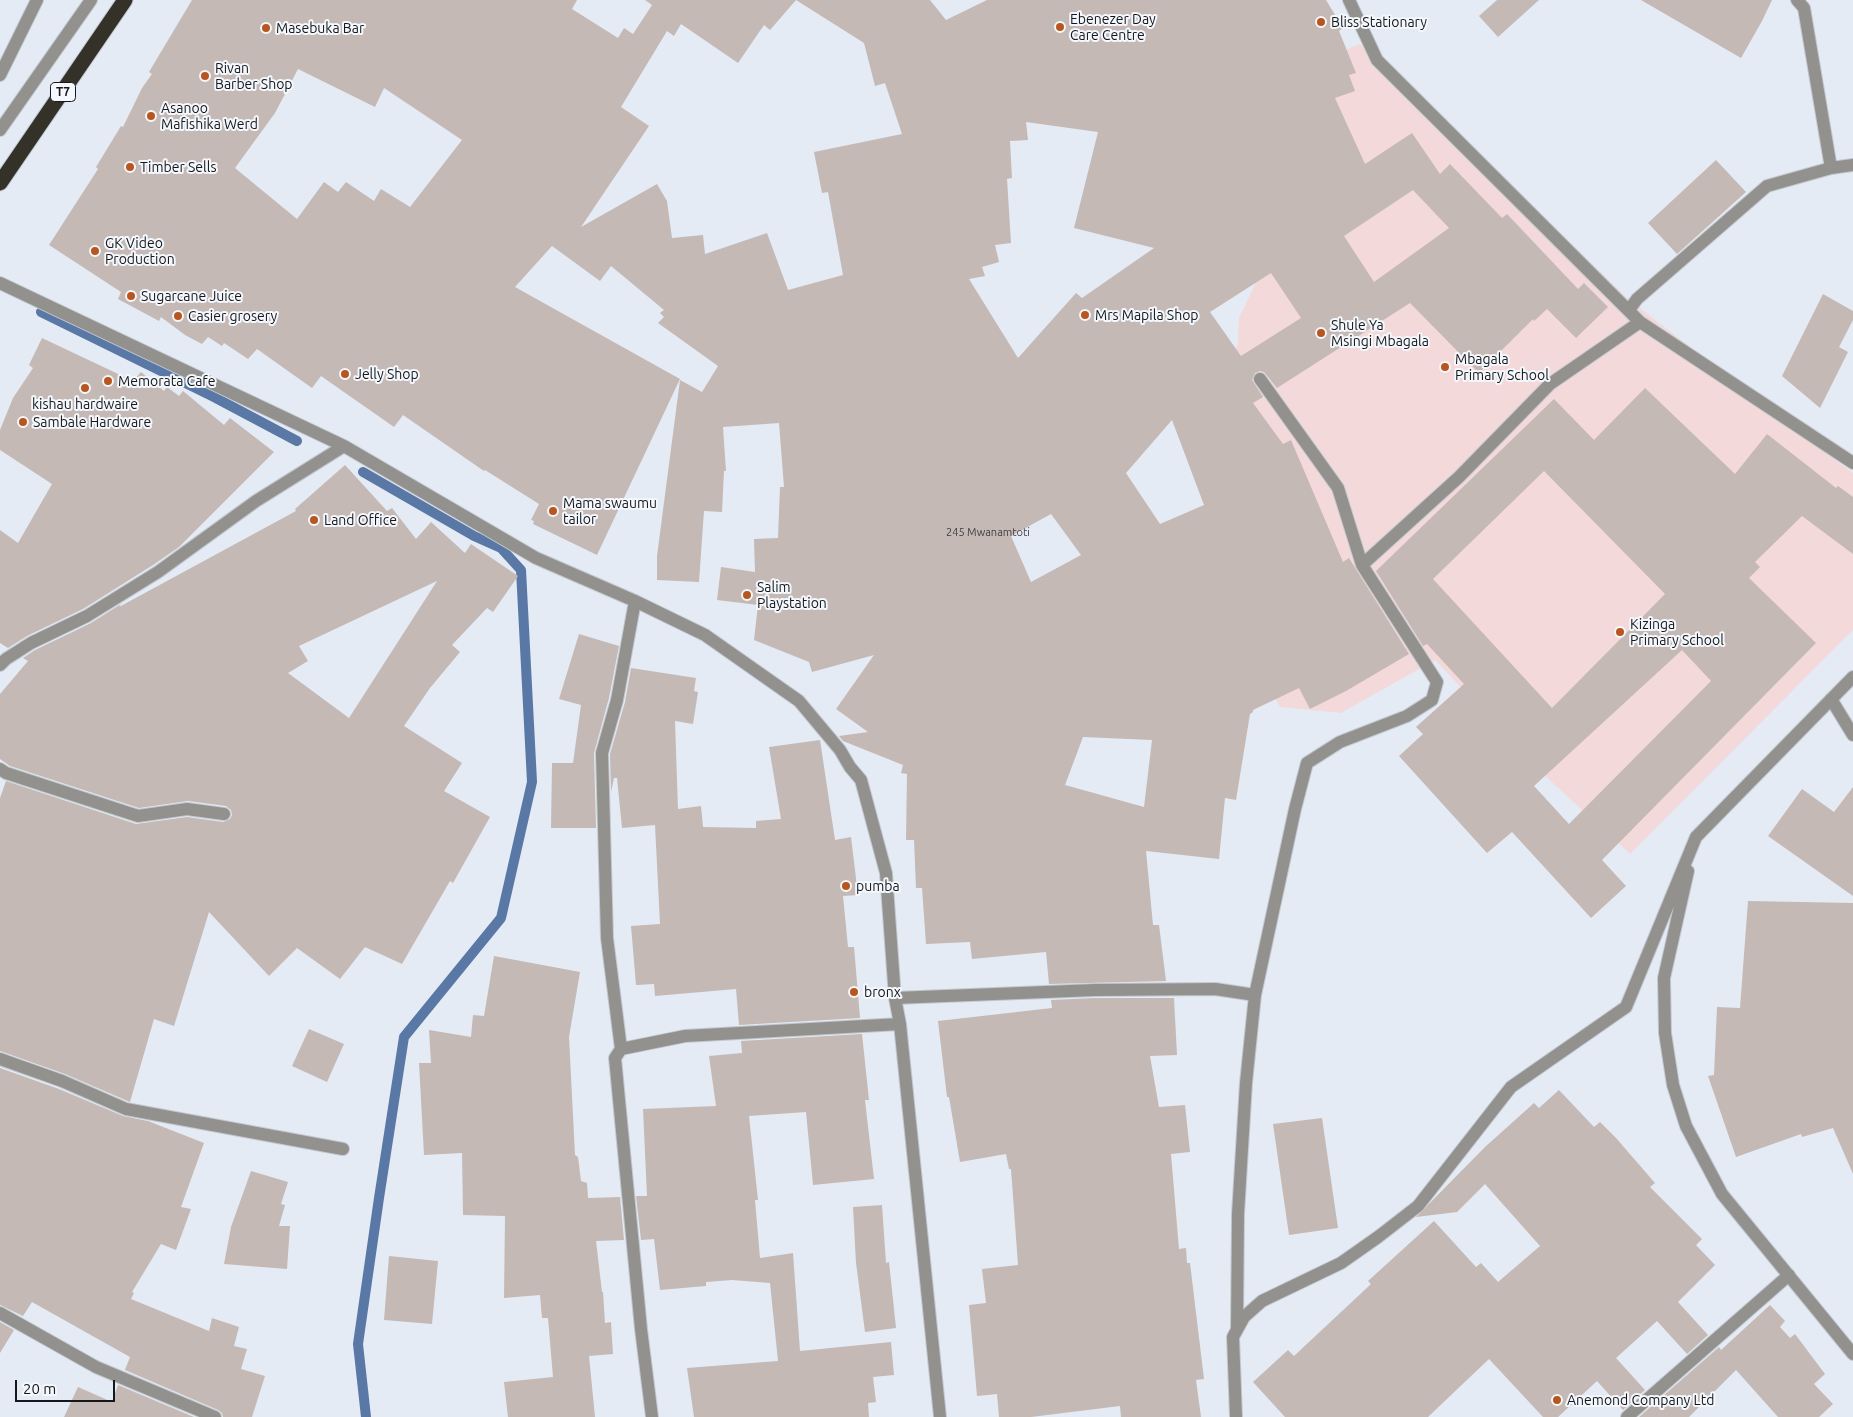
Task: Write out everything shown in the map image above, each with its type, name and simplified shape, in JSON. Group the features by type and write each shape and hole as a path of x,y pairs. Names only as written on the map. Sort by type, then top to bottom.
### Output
{"highway":[{"name":"T7","path":"0,183 124,0"}],"street":[{"path":"0,75 37,0"},
{"path":"0,130 91,0"},
{"path":"1349,0 1377,60 1640,322 1853,463"},
{"path":"1797,0 1804,8 1831,168"},
{"path":"1629,310 1637,299 1768,186 1831,168 1853,165"},
{"path":"0,283 344,446 536,558 636,601 705,635 799,701 840,750 850,767 861,780 886,873 894,998 900,1024 940,1417"},
{"path":"1362,565 1459,478 1550,384 1640,322"},
{"path":"1237,1328 1238,1214 1246,1083 1255,995 1294,809 1307,763 1340,742 1407,716 1432,700 1437,682 1362,565 1338,488 1260,379"},
{"path":"0,665 31,643 87,616 158,572 256,502 344,446"},
{"path":"636,601 617,700 602,753 607,938 621,1049 615,1058 640,1319 652,1417"},
{"path":"1236,1417 1233,1337 1250,1310 1262,1301 1341,1263 1418,1206 1511,1087 1626,1007 1696,837 1853,677"},
{"path":"1831,699 1853,735"},
{"path":"0,769 6,773 138,816 187,809 224,814"},
{"path":"1696,837 1664,978 1665,1034 1673,1085 1686,1126 1722,1194 1853,1354"},
{"path":"894,998 1095,990 1206,989 1255,995"},
{"path":"621,1049 685,1036 900,1024"},
{"path":"0,1059 62,1081 126,1108 343,1149"},
{"path":"1627,1417 1789,1275"},
{"path":"0,1313 96,1367 215,1417"}],"shaded area":[{"path":"1360,44 1373,58 1441,116 1626,297 1853,473 1853,630 1630,854 1543,774 1435,660 1341,713 1280,707 1206,573 1220,390 1238,344 1239,318 1260,274 1331,55"}],"building":[{"path":"192,0 577,0 572,9 618,38 624,28 633,34 652,5 645,0 796,0 930,0 946,20 987,0 1326,0 1343,28 1339,31 1356,73 1349,75 1355,91 1335,98 1365,164 1412,133 1440,174 1450,164 1502,218 1507,214 1578,289 1584,283 1608,307 1576,338 1547,309 1534,321 1533,319 1479,373 1410,303 1277,388 1264,372 1255,373 1252,380 1263,397 1253,403 1283,444 1291,440 1343,562 1349,558 1409,654 1346,691 1310,709 1299,688 1253,710 1250,714 1236,800 1225,798 1219,859 1146,851 1153,925 1159,925 1166,981 1049,984 1046,952 972,959 970,942 926,944 922,888 916,888 914,840 906,840 907,774 901,773 903,765 843,741 839,736 868,732 836,709 874,655 812,672 809,662 754,640 758,605 717,600 721,567 755,572 754,539 778,538 780,487 784,487 779,423 723,427 726,471 724,471 722,512 704,511 699,582 657,580 657,556 680,380 702,392 718,366 658,323 664,317 660,313 664,310 611,266 600,281 552,246 515,287 680,379 597,555 533,524 534,521 531,520 539,504 484,471 403,415 394,427 321,376 312,388 257,349 248,359 224,343 222,346 208,337 202,344 185,335 161,317 159,321 118,299 121,292 49,245 98,169 96,167 121,126 123,127 142,88 152,74 149,72","holes":["796,0 864,43 875,86 885,83 902,134 814,152 822,193 828,192 843,275 788,290 767,233 705,254 703,235 672,238 667,201 657,184 581,227 649,126 621,107 667,31 674,36 681,24 738,63 764,25 770,30","298,69 375,107 384,88 462,140 410,207 381,189 374,201 346,182 338,192 324,182 297,219 235,168 275,113","1026,122 1098,132 1074,228 1154,248 1082,298 1076,293 1018,358 969,279 985,276 982,267 999,262 995,245 1011,243 1007,179 1012,178 1010,141 1028,140","1413,190 1449,228 1374,282 1344,236","1271,273 1301,318 1241,356 1210,312","1172,420 1204,505 1160,524 1126,473","1051,514 1081,555 1031,582 1011,536","1083,737 1152,740 1144,807 1065,785"]},
{"path":"1497,0 1539,0 1498,37 1479,16"},
{"path":"1641,0 1772,0 1741,58"},
{"path":"1716,160 1746,192 1677,254 1648,223"},
{"path":"1823,294 1853,311 1853,320 1839,347 1848,352 1820,408 1782,376"},
{"path":"42,338 133,381 141,372 164,391 167,387 179,396 183,391 224,425 230,418 274,452 179,547 83,609 27,636 8,648 0,643 0,530 18,543 52,484 0,450 0,430 13,398 33,368 29,365"},
{"path":"1645,388 1735,474 1767,434 1836,488 1838,486 1853,497 1853,554 1802,516 1755,562 1760,567 1749,578 1816,643 1602,860 1626,886 1591,918 1512,832 1487,853 1399,756 1423,734 1416,727 1464,684 1427,644 1423,646 1376,571 1554,399 1594,440","holes":["1544,471 1665,594 1552,708 1433,579","1682,650 1711,681 1569,824 1534,786"]},
{"path":"345,465 387,511 392,508 416,539 431,522 465,553 471,544 518,576 493,612 487,608 452,645 460,652 430,688 404,726 462,763 444,791 490,817 453,883 450,881 402,964 365,947 340,979 297,948 269,976 209,912 174,1026 154,1019 130,1102 65,1074 0,1051 0,798 6,781 136,824 187,817 223,822 230,819 232,815 231,810 226,806 188,801 139,808 10,766 0,759 0,694 28,661 23,658 35,650 91,623 121,604 119,607 296,511 295,509","holes":["437,581 349,718 288,673 308,661 299,646"]},
{"path":"579,634 619,646 609,698 594,753 596,828 551,828 552,763 573,763 581,705 559,699"},
{"path":"631,668 696,678 694,691 698,692 693,724 675,721 678,809 701,806 703,827 756,828 756,821 781,819 769,747 820,740 835,840 851,837 858,895 843,896 848,947 854,947 860,1018 739,1025 736,989 655,996 654,984 636,985 631,926 660,924 655,825 622,828 617,778 614,778 611,792 610,754 625,702"},
{"path":"1853,787 1853,896 1768,836 1802,789 1834,812"},
{"path":"1748,901 1853,903 1853,1174 1833,1128 1802,1137 1801,1134 1736,1157 1708,1076 1714,1075 1717,1007 1740,1008"},
{"path":"494,956 580,972 569,1037 575,1155 578,1157 581,1181 587,1183 588,1198 620,1197 624,1240 596,1241 605,1323 611,1322 613,1354 589,1356 595,1417 508,1417 504,1382 553,1377 548,1318 542,1318 540,1295 504,1298 505,1216 463,1215 462,1153 424,1155 419,1063 431,1063 429,1030 471,1037 473,1015 484,1016"},
{"path":"1174,998 1177,1055 1150,1056 1159,1107 1185,1105 1190,1152 1171,1154 1179,1249 1186,1248 1187,1263 1190,1263 1204,1379 1196,1380 1201,1417 1121,1417 1120,1406 1031,1417 999,1417 997,1394 977,1396 969,1305 986,1303 982,1269 1018,1265 1011,1169 1009,1169 1006,1154 960,1162 949,1097 947,1097 938,1021 1052,1008 1051,1000"},
{"path":"309,1029 344,1044 327,1082 292,1066"},
{"path":"862,1034 869,1100 865,1100 874,1179 813,1185 806,1112 749,1116 758,1200 755,1200 760,1258 793,1253 800,1351 891,1342 894,1375 873,1377 876,1402 868,1403 869,1417 694,1417 687,1368 778,1361 770,1283 732,1280 706,1282 706,1286 660,1290 654,1239 641,1240 636,1196 647,1196 643,1109 716,1106 709,1056 742,1053 741,1041"},
{"path":"0,1068 59,1089 123,1116 148,1121 204,1143 181,1207 191,1209 176,1250 161,1244 132,1292 134,1293 131,1299 209,1331 212,1318 239,1327 234,1346 247,1349 241,1369 265,1376 252,1417 223,1417 222,1413 218,1410 125,1370 130,1357 32,1302 23,1316 0,1305"},
{"path":"1559,1090 1594,1127 1600,1122 1616,1138 1655,1183 1650,1187 1702,1239 1696,1245 1715,1265 1678,1302 1708,1335 1687,1354 1657,1321 1616,1358 1645,1390 1623,1410 1597,1381 1558,1417 1543,1417 1489,1359 1428,1417 1285,1417 1253,1382 1288,1350 1294,1356 1371,1284 1368,1281 1434,1221 1476,1267 1481,1263 1498,1282 1540,1246 1485,1184 1457,1212 1416,1217 1485,1147 1534,1103 1539,1108"},
{"path":"1322,1118 1338,1228 1289,1235 1273,1124"},
{"path":"251,1171 288,1182 281,1204 285,1205 279,1226 290,1226 287,1269 224,1264 231,1227"},
{"path":"882,1205 886,1263 889,1262 896,1328 865,1332 856,1263 853,1207"},
{"path":"389,1256 438,1261 432,1324 384,1320"},
{"path":"1770,1305 1785,1321 1780,1327 1790,1338 1795,1334 1825,1374 1814,1384 1833,1404 1819,1417 1778,1417 1736,1370 1689,1417 1639,1417 1719,1347 1721,1350"},
{"path":"0,1322 14,1330 0,1353"},
{"path":"118,1385 194,1417 64,1417 78,1387 112,1402"}],"waterway":[{"path":"41,312 214,397 297,441"},
{"path":"363,472 474,536 501,548 521,570 532,782 501,918 404,1037 358,1344 366,1417"}],"place":[{"name":"Bliss Stationary","path":"1321,22"},
{"name":"Ebenezer Day Care Centre","path":"1060,27"},
{"name":"Masebuka Bar","path":"266,28"},
{"name":"Rivan Barber Shop","path":"205,76"},
{"name":"Asanoo Mafishika Werd","path":"151,116"},
{"name":"Timber Sells","path":"130,167"},
{"name":"GK Video Production","path":"95,251"},
{"name":"Sugarcane Juice","path":"131,296"},
{"name":"Mrs Mapila Shop","path":"1085,315"},
{"name":"Casier grosery","path":"178,316"},
{"name":"Shule Ya Msingi Mbagala","path":"1321,333"},
{"name":"Mbagala Primary School","path":"1445,367"},
{"name":"Jelly Shop","path":"345,374"},
{"name":"Memorata Cafe","path":"108,381"},
{"name":"kishau hardwaire","path":"85,388"},
{"name":"Sambale Hardware","path":"23,422"},
{"name":"Mama swaumu tailor","path":"553,511"},
{"name":"Land Office","path":"314,520"},
{"name":"Salim Playstation","path":"747,595"},
{"name":"Kizinga Primary School","path":"1620,632"},
{"name":"pumba","path":"846,886"},
{"name":"bronx","path":"854,992"},
{"name":"Anemond Company Ltd","path":"1557,1400"}]}
